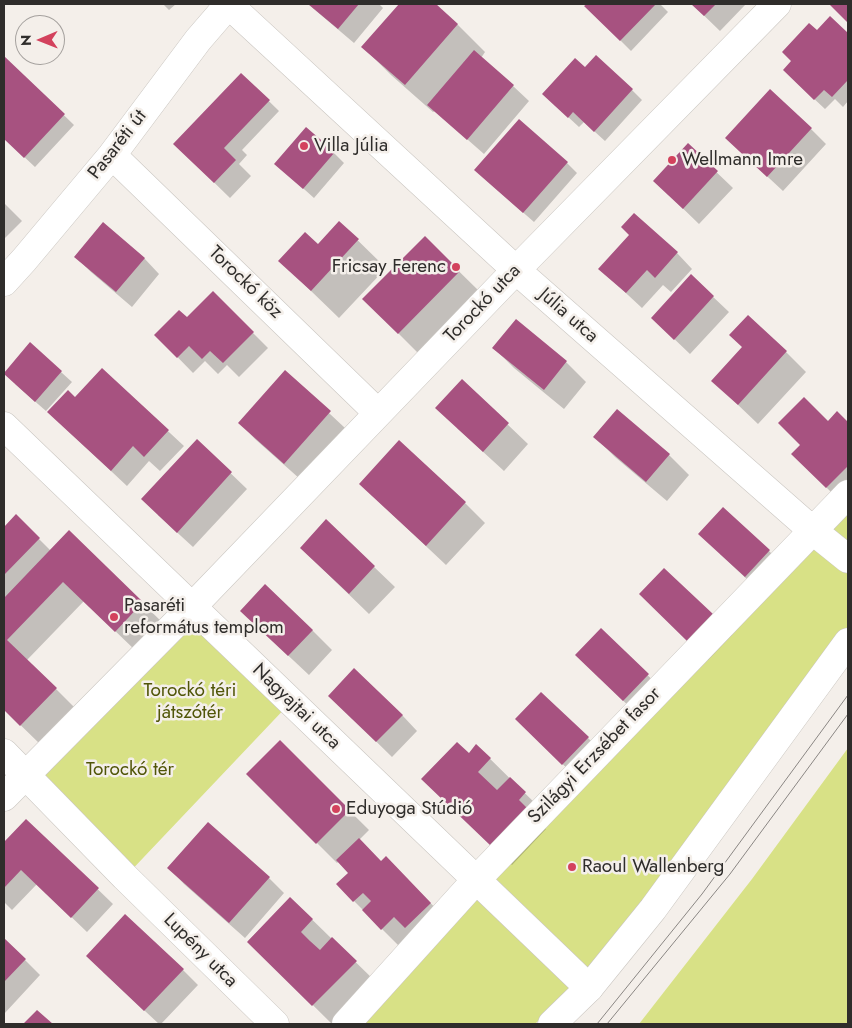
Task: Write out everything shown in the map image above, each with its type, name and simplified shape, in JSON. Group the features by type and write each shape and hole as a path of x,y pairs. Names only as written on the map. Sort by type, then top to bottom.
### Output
{"street":[{"name":"Júlia utca","path":"228,4 516,270 812,530 848,559"},
{"name":"Pasaréti út","path":"4,282 112,154 198,40 228,4"},
{"name":"Torockó utca","path":"192,607 378,412 777,4"},
{"name":"Torockó köz","path":"112,154 378,412"},
{"name":"Nagyajtai utca","path":"4,426 589,988"},
{"name":"Szilágyi Erzsébet fasor","path":"346,1024 476,880 848,494"},
{"path":"4,797 192,607"},
{"path":"552,1024 589,988 653,909 848,642"},
{"path":"4,753 26,775"},
{"name":"Lupény utca","path":"26,775 275,1024"}],"green space":[{"path":"848,501 848,630 650,896 568,992 535,1024 355,1024"},
{"name":"Torockó tér","path":"192,607 291,702 125,877 26,775"},
{"path":"848,748 848,1024 639,1024 752,879"}],"building":[{"path":"308,4 359,4 338,29"},
{"path":"399,4 436,4 458,24 405,85 361,47"},
{"path":"587,4 656,4 620,41 584,6"},
{"path":"691,4 716,4 704,16"},
{"path":"829,4 848,4 848,23"},
{"path":"830,16 848,33 848,80 832,97 824,90 814,100 783,70 791,61 782,52 809,23 817,30"},
{"path":"474,50 514,85 467,140 427,105"},
{"path":"596,55 633,89 594,132 573,112 568,118 542,94 575,58 585,67"},
{"path":"4,56 65,114 24,158 4,139"},
{"path":"241,73 270,100 224,148 236,160 214,183 173,144"},
{"path":"770,89 812,128 767,177 725,138"},
{"path":"519,119 568,162 523,213 474,170"},
{"path":"306,127 335,152 303,189 274,164"},
{"path":"688,143 718,171 683,209 653,181"},
{"path":"634,213 678,252 655,278 647,270 626,293 598,269 629,235 621,227"},
{"path":"339,221 359,239 311,291 278,261 305,232 318,244"},
{"path":"103,222 145,258 116,292 74,257"},
{"path":"425,236 460,271 398,334 362,299"},
{"path":"691,274 714,296 674,340 651,318"},
{"path":"213,291 254,332 223,363 210,351 202,359 189,346 177,358 154,335 179,310 187,317"},
{"path":"748,315 787,351 738,405 711,381 742,347 729,335"},
{"path":"516,319 567,361 544,390 492,348"},
{"path":"30,342 62,371 35,402 4,374"},
{"path":"102,368 169,430 144,457 133,446 111,471 47,412 68,390 75,397"},
{"path":"285,370 331,411 284,464 238,423"},
{"path":"462,379 509,423 483,452 435,408"},
{"path":"804,397 828,421 837,411 848,422 848,466 826,488 791,454 800,445 778,423"},
{"path":"617,409 670,454 646,482 593,437"},
{"path":"197,439 232,472 177,533 141,499"},
{"path":"399,440 466,502 426,546 359,484"},
{"path":"723,507 770,550 745,577 698,534"},
{"path":"16,514 40,538 4,575 4,527"},
{"path":"326,519 375,566 349,594 300,548"},
{"name":"Pasaréti református templom","path":"69,530 143,602 115,632 63,582 7,640 57,688 20,726 4,710 4,598"},
{"path":"664,568 713,614 687,641 639,594"},
{"path":"265,584 313,630 288,656 240,611"},
{"path":"601,628 649,674 623,701 575,655"},
{"path":"354,668 403,715 376,742 328,696"},
{"path":"541,692 589,737 562,765 515,719"},
{"path":"280,740 350,810 316,844 246,774"},
{"path":"457,742 469,753 476,744 491,758 478,772 497,790 510,777 526,792 519,800 527,808 491,846 421,779"},
{"path":"26,819 99,888 71,918 21,870 4,888 4,842"},
{"path":"208,822 270,877 229,923 167,868"},
{"path":"359,838 381,861 386,856 431,903 405,928 394,917 381,930 362,910 371,901 363,893 353,902 336,884 348,873 336,860"},
{"path":"290,897 313,919 301,932 310,941 320,950 332,937 357,961 312,1006 247,942"},
{"path":"125,914 184,969 144,1011 86,956"},
{"path":"4,938 26,959 4,982"},
{"path":"37,1010 53,1024 23,1024"}],"tram line":[{"path":"597,1024 702,894 848,695"},
{"path":"607,1024 730,874 848,714"}],"place":[{"name":"Villa Júlia","path":"304,146"},
{"name":"Wellmann Imre","path":"672,160"},
{"name":"Fricsay Ferenc","path":"456,267"},
{"name":"Pasaréti református templom","path":"114,617"},
{"name":"Eduyoga Stúdió","path":"336,809"},
{"name":"Raoul Wallenberg","path":"572,867"}],"park label":[{"name":"Torockó téri játszótér","path":"190,702"}]}
